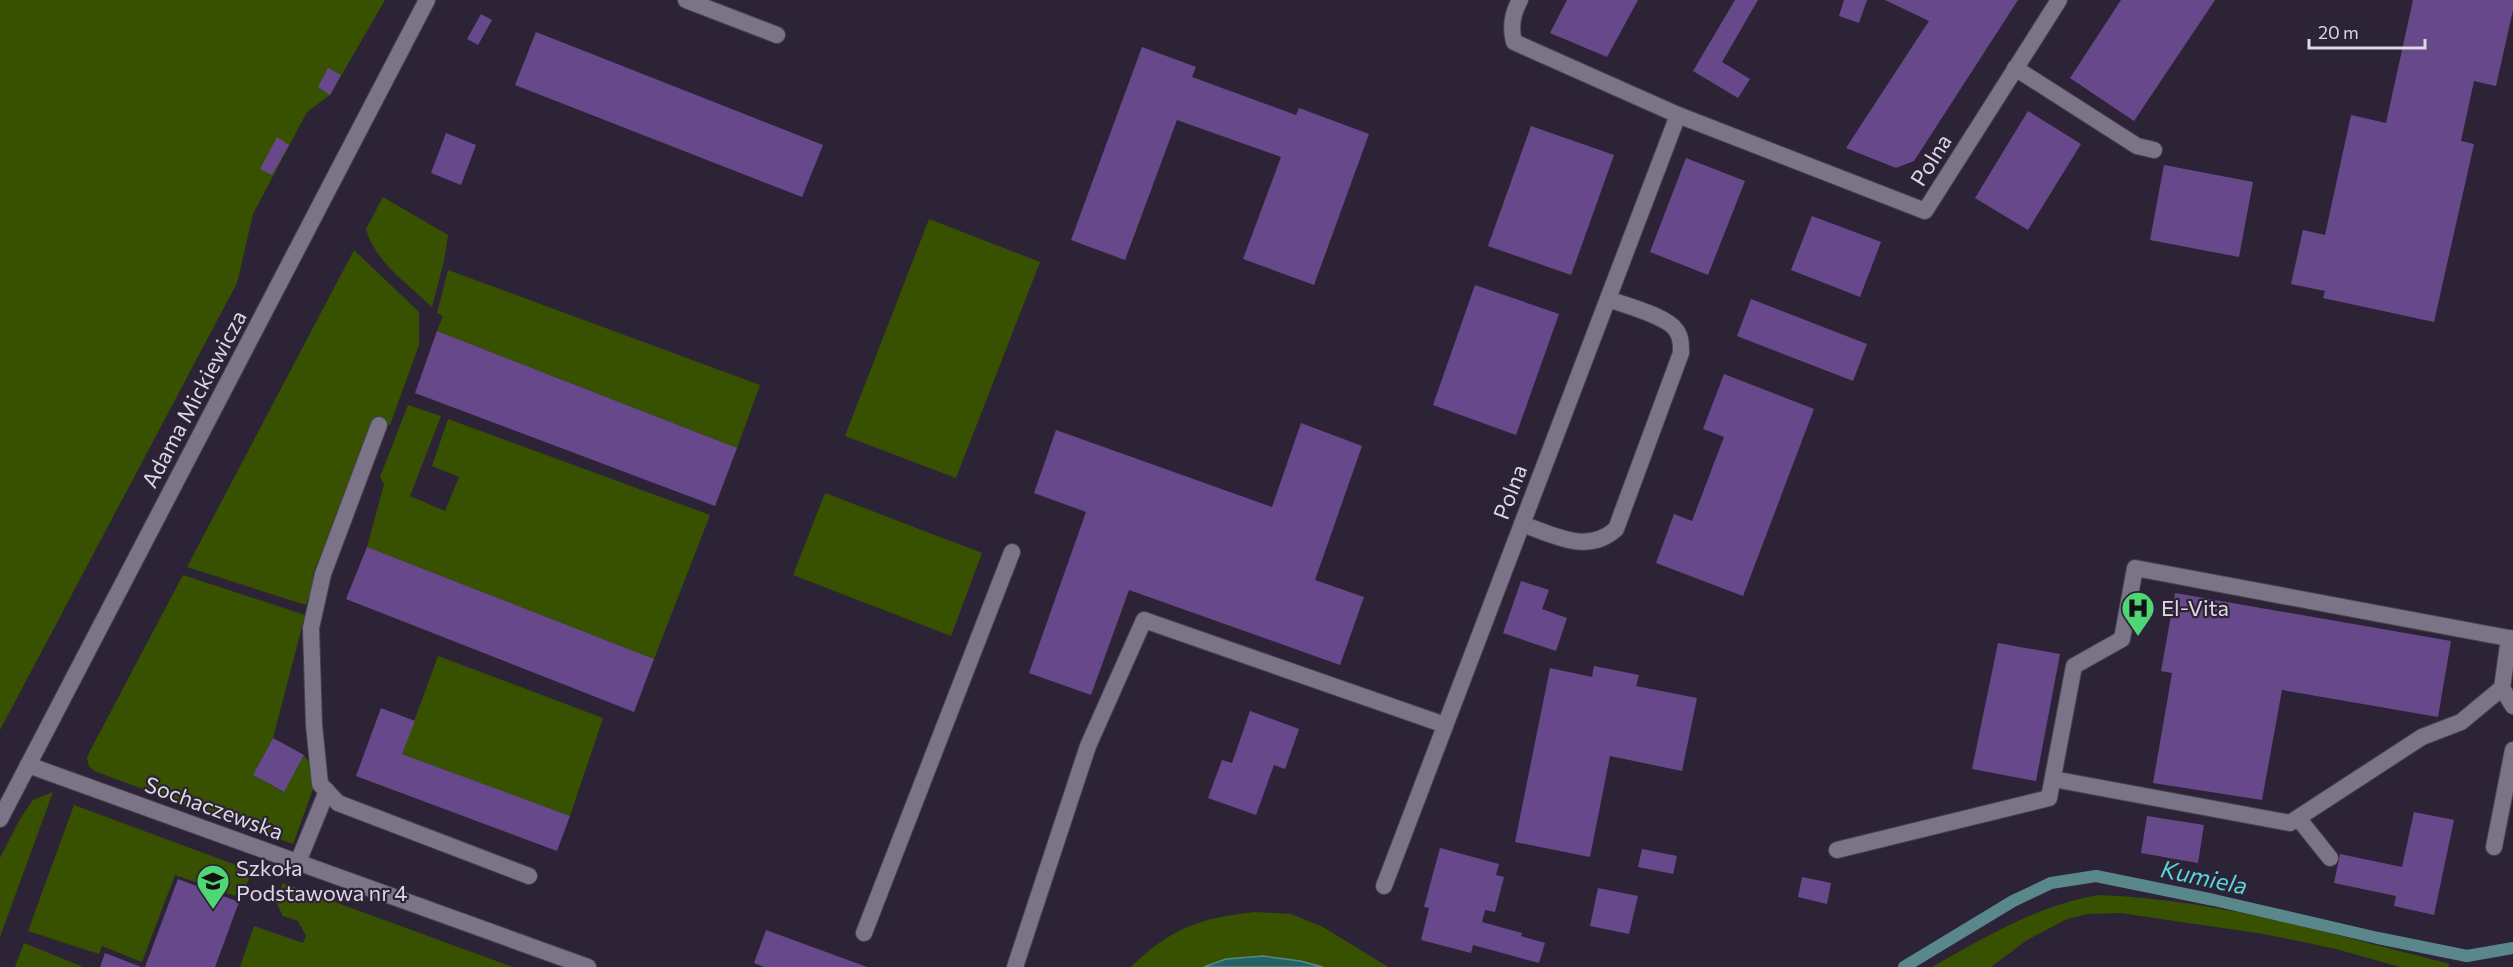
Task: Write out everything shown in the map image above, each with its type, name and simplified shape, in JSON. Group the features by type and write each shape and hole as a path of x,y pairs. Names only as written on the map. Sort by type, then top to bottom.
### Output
{"street":[{"name":"Adama Mickiewicza","path":"0,819 428,0"},
{"path":"686,0 777,35"},
{"name":"Polna","path":"1520,0 1513,16 1511,30 1514,42 1678,115 1925,211 2059,0"},
{"path":"2015,69 2138,146 2154,150"},
{"name":"Polna","path":"1384,886 1678,115"},
{"path":"1522,524 1583,544 1607,537 1616,529 1681,353 1681,340 1676,329 1668,322 1608,299"},
{"path":"379,425 323,574 311,628 314,725 320,784 338,803 529,876"},
{"path":"864,933 1012,552"},
{"path":"1837,850 2049,798 2074,666 2122,639 2135,568 2511,638 2502,688 2461,722 2422,737 2290,823 2053,779"},
{"path":"1016,967 1088,746 1144,620 1445,725"},
{"path":"2502,688 2513,706"},
{"path":"2494,847 2513,750"},
{"name":"Sochaczewska","path":"28,765 588,967"},
{"path":"298,862 327,791"},
{"path":"2298,818 2330,858"}],"green space":[{"path":"0,0 385,0 330,95 307,112 253,214 237,283 0,730"},
{"path":"383,197 448,235 432,307 393,272 370,241 366,229"},
{"path":"929,219 1040,262 956,478 845,436"},
{"path":"354,250 419,312 419,345 390,425 373,420 313,574 313,584 306,605 187,567"},
{"path":"448,270 760,385 737,448 437,331 443,316 437,313"},
{"path":"408,405 441,416 410,496 445,511 459,477 432,466 448,419 710,515 654,659 367,547 384,484 380,477"},
{"path":"825,493 982,553 951,636 793,575"},
{"path":"183,575 305,615 273,738 253,775 283,792 304,755 310,764 313,789 293,844 94,771 89,766 87,758 91,749"},
{"path":"438,656 603,718 570,816 402,754"},
{"path":"53,792 0,937 0,858 20,819 33,800"},
{"path":"74,805 252,871 241,898 175,875 142,962 102,946 99,954 28,931"},
{"path":"283,883 513,967 240,967 254,926 303,943 306,936 298,921 283,916 276,902"},
{"path":"2098,895 2187,903 2232,911 2319,930 2450,964 2448,967 2400,967 2336,949 2264,934 2120,913 2087,914 2067,919 2027,940 1991,967 1932,967 2032,915 2075,900"},
{"path":"1255,912 1291,914 1323,927 1388,967 1323,967 1300,961 1226,959 1204,967 1131,967 1160,943 1187,927 1236,914"},
{"path":"24,943 83,967 15,967"}],"shaded area":[{"path":"1263,956 1323,967 1204,967 1226,959"}],"building":[{"path":"1567,0 1638,0 1607,57 1550,33"},
{"path":"1735,0 1758,0 1722,62 1750,79 1738,98 1693,71"},
{"path":"1844,0 1867,0 1859,23 1839,16"},
{"path":"1885,0 2018,0 1914,161 1896,168 1846,148 1929,21"},
{"path":"2121,0 2215,0 2134,121 2070,78"},
{"path":"2413,0 2513,0 2513,10 2496,86 2474,81 2461,141 2474,144 2434,322 2323,298 2325,291 2291,284 2303,230 2325,235 2351,115 2386,123"},
{"path":"481,14 492,20 478,45 467,39"},
{"path":"536,32 823,145 802,197 515,85"},
{"path":"1142,47 1196,67 1192,77 1296,115 1299,108 1369,134 1314,285 1243,259 1281,157 1177,120 1125,260 1071,240"},
{"path":"328,68 341,75 330,95 318,87"},
{"path":"2028,111 2081,144 2028,230 1975,198"},
{"path":"1531,126 1614,155 1571,275 1488,246"},
{"path":"446,133 476,145 461,185 431,173"},
{"path":"277,137 289,145 272,175 260,169"},
{"path":"1686,158 1745,181 1708,275 1650,252"},
{"path":"2164,165 2253,182 2239,257 2150,240"},
{"path":"1812,216 1881,242 1860,297 1791,270"},
{"path":"1475,285 1559,314 1516,435 1433,405"},
{"path":"1751,299 1867,344 1853,381 1737,336"},
{"path":"437,331 737,448 715,506 415,393"},
{"path":"1724,374 1814,409 1743,596 1656,563 1674,514 1692,521 1724,437 1703,429"},
{"path":"1301,423 1362,446 1315,580 1364,597 1340,665 1129,590 1091,695 1029,673 1086,512 1034,493 1056,430 1272,507"},
{"path":"367,547 654,659 634,712 346,599"},
{"path":"1521,581 1549,590 1542,609 1567,618 1556,651 1503,633"},
{"path":"2175,593 2451,641 2438,717 2282,690 2262,800 2153,783 2172,673 2161,671"},
{"path":"1998,643 2060,654 2036,781 1972,769"},
{"path":"1594,666 1639,675 1636,686 1697,698 1682,771 1610,756 1590,857 1515,842 1550,668 1592,677"},
{"path":"381,708 415,721 402,754 570,816 557,851 356,776"},
{"path":"1250,711 1299,729 1285,769 1274,765 1256,815 1208,798 1222,760 1232,763"},
{"path":"273,738 304,755 284,792 253,775"},
{"path":"2414,812 2454,820 2434,915 2394,906 2396,896 2334,883 2340,854 2402,867"},
{"path":"2147,816 2204,825 2198,863 2141,853"},
{"path":"1440,848 1499,864 1496,875 1504,877 1495,912 1485,910 1482,922 1522,933 1521,936 1545,943 1539,963 1473,945 1471,953 1421,940 1429,908 1424,907"},
{"path":"1642,849 1677,856 1673,874 1638,867"},
{"path":"1802,877 1831,883 1827,904 1798,897"},
{"path":"178,879 239,902 215,967 145,967"},
{"path":"1598,888 1638,896 1629,934 1590,926"},
{"path":"766,930 867,967 764,967 754,963"},
{"path":"105,953 141,967 100,967"}],"waterway":[{"name":"Kumiela","path":"1904,967 2013,901 2051,883 2096,876 2467,956 2513,948"}],"place":[{"name":"El-Vita","path":"2138,637"},
{"name":"Szkoła Podstawowa nr 4","path":"213,910"}]}
